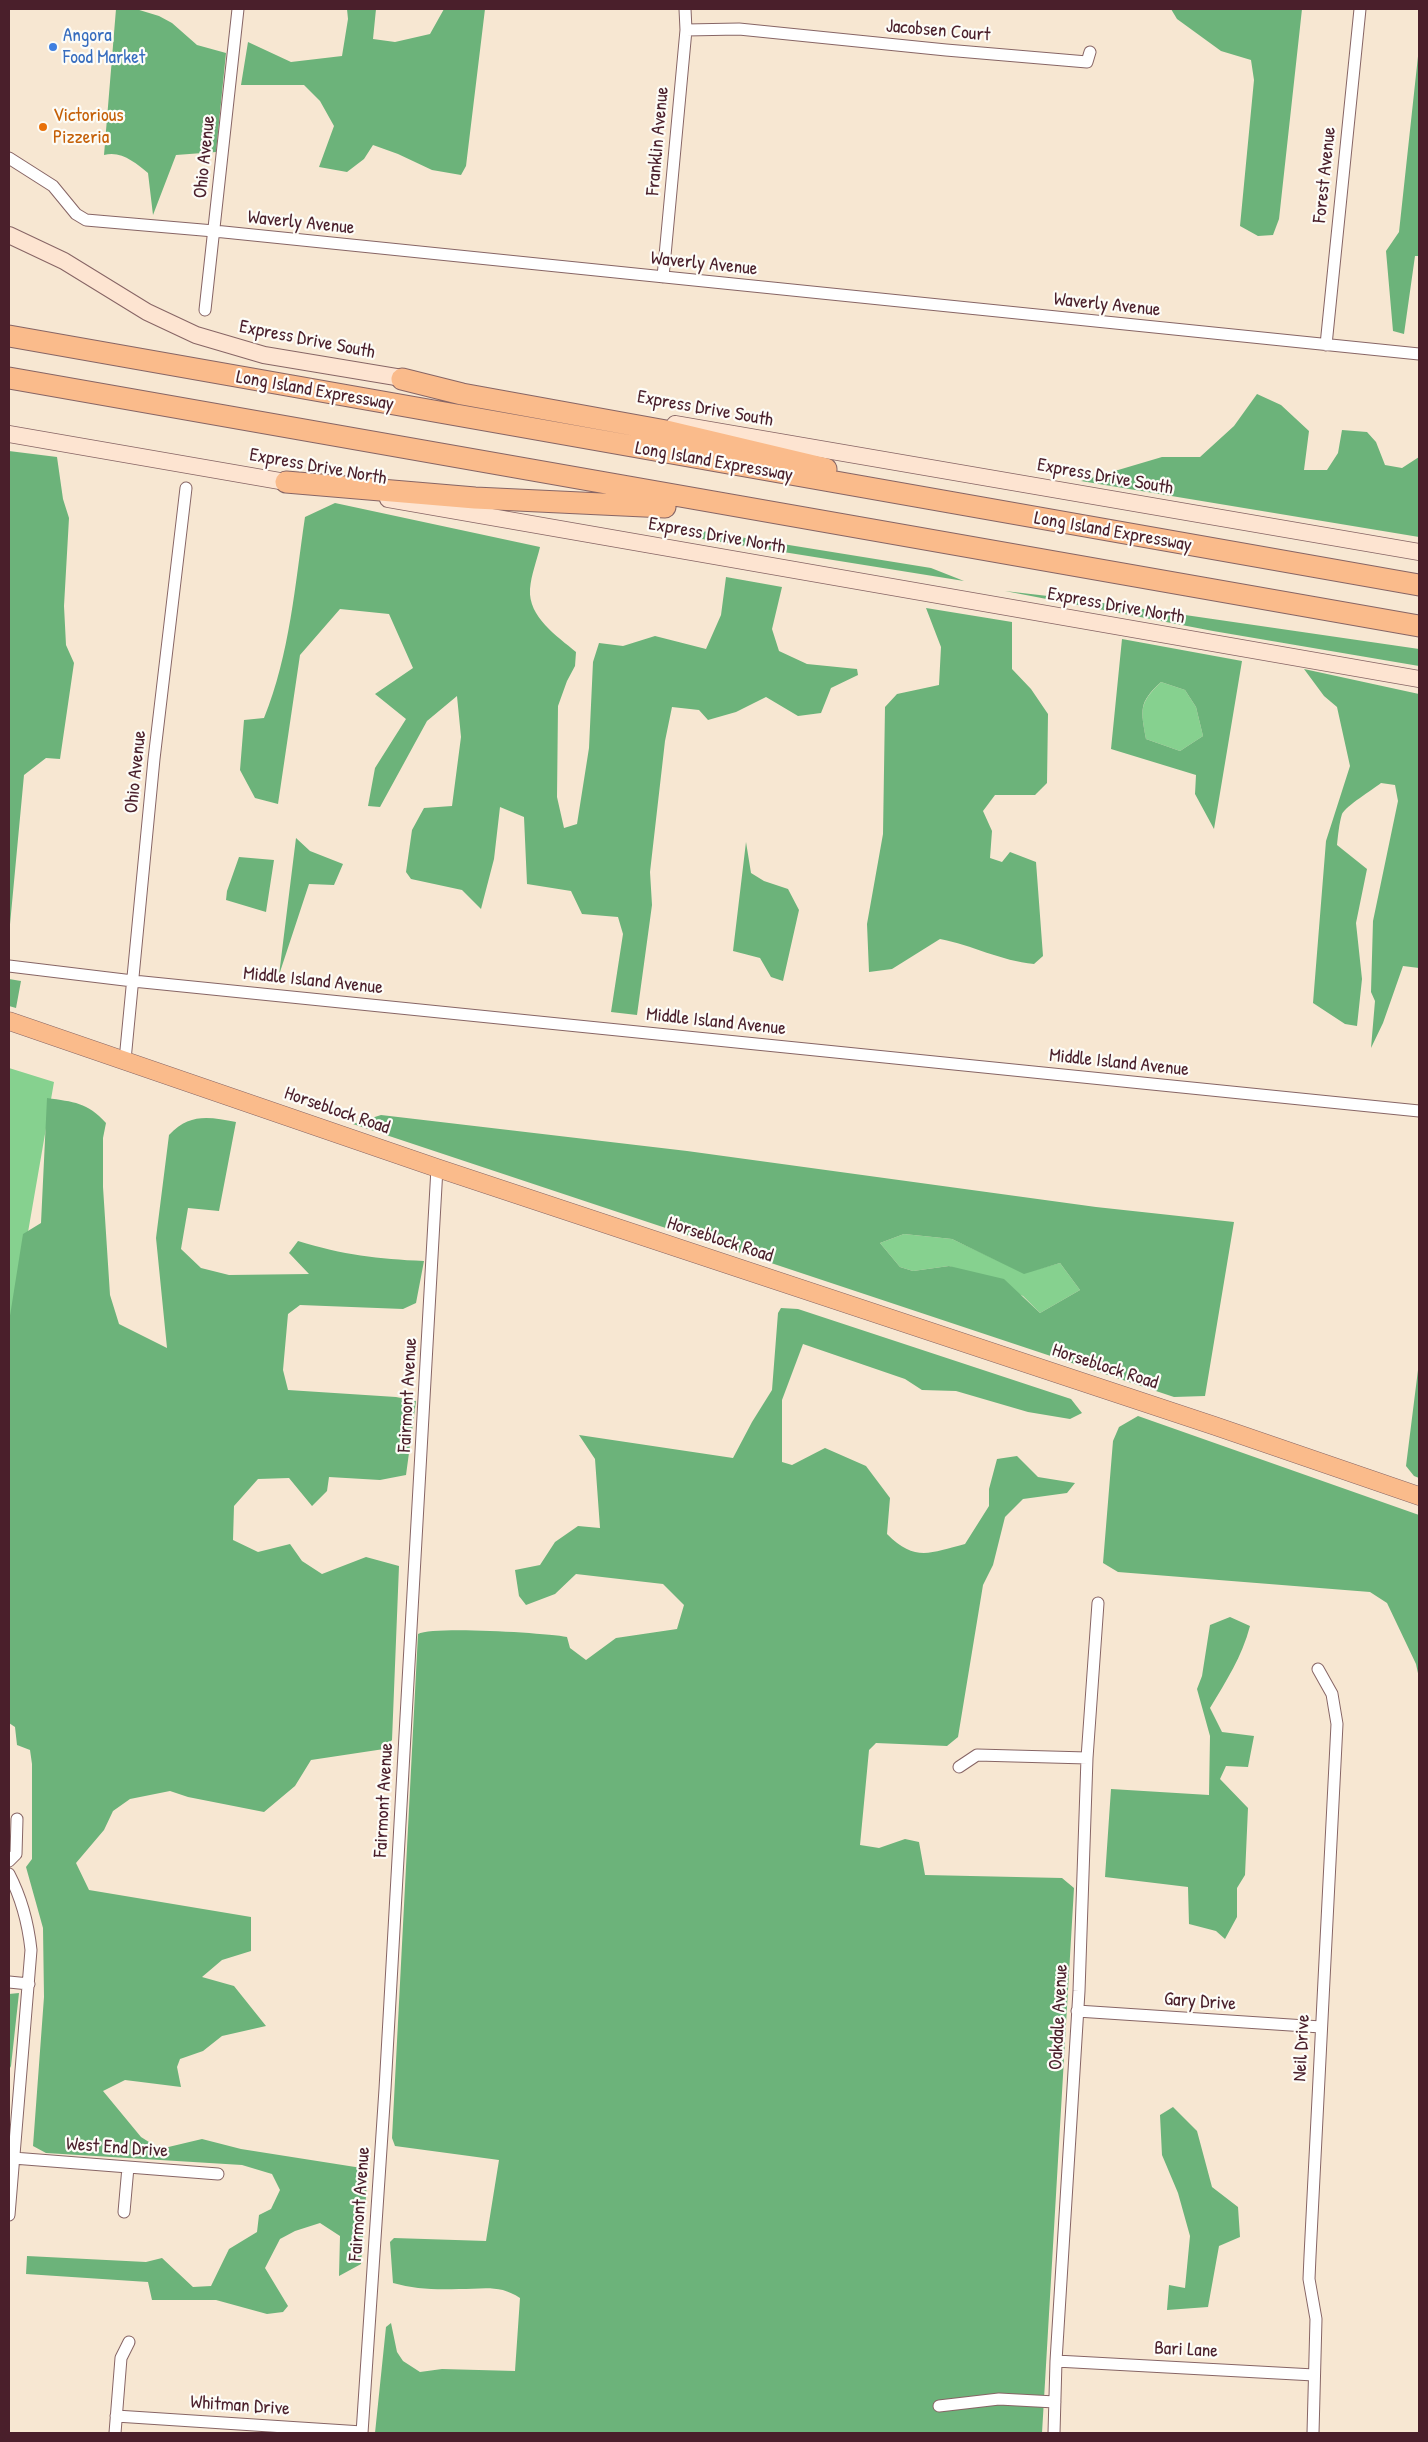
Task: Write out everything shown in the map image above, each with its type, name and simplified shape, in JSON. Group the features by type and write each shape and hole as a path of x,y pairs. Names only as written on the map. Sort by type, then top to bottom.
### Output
{"highway":[{"name":"Long Island Expressway","path":"9,336 1419,586"},
{"name":"Long Island Expressway","path":"9,378 1419,626"},
{"path":"402,379 462,394 666,431 739,448 816,466 899,495"},
{"path":"286,482 475,498 643,504 822,521"}],"main road":[{"name":"Express Drive South","path":"9,235 64,261 147,312 196,334 246,351 1419,552"},
{"name":"Express Drive North","path":"9,434 1419,679"},
{"name":"Horseblock Road","path":"9,1021 437,1168 1215,1426 1419,1496"}],"street":[{"name":"Ohio Avenue","path":"205,310 238,9"},
{"name":"Franklin Avenue","path":"663,277 686,30 685,9"},
{"name":"Forest Avenue","path":"1326,345 1360,9"},
{"name":"Jacobsen Court","path":"686,30 739,29 1088,62 1090,52"},
{"name":"Waverly Avenue","path":"9,158 53,186 76,214 86,220 214,231 1419,354"},
{"name":"Ohio Avenue","path":"125,1060 154,759 186,488"},
{"name":"Middle Island Avenue","path":"9,966 133,981 1419,1111"},
{"name":"Fairmont Avenue","path":"362,2433 386,2069 437,1168"},
{"name":"Oakdale Avenue","path":"1054,2433 1056,2361 1077,2011 1087,1758 1098,1603"},
{"name":"Neil Drive","path":"1313,2433 1316,2319 1309,2279 1337,1724 1332,1694 1318,1669"},
{"path":"959,1766 977,1755 1087,1758"},
{"path":"9,1861 16,1854 17,1819"},
{"path":"9,1874 17,1889 28,1919 31,1950 29,1984 14,2096 13,2158 9,2215"},
{"path":"9,1982 29,1984"},
{"name":"Gary Drive","path":"1077,2011 1321,2027"},
{"name":"West End Drive","path":"13,2158 218,2174"},
{"path":"124,2212 128,2167"},
{"path":"115,2433 121,2358 129,2342"},
{"name":"Bari Lane","path":"1056,2361 1314,2375"},
{"path":"939,2406 999,2399 1055,2402"},
{"name":"Whitman Drive","path":"116,2416 362,2433"}],"green space":[{"path":"116,9 136,9 159,16 172,23 197,45 226,53 216,152 176,155 153,215 148,173 122,156 116,154 104,155"},
{"path":"347,9 376,9 373,39 395,42 430,34 444,9 485,9 466,166 461,175 432,170 373,145 364,159 347,172 319,167 334,126 320,101 304,85 241,85 248,42 291,62 342,56 348,19"},
{"path":"1171,9 1302,9 1279,219 1273,235 1258,236 1240,226 1254,80 1251,60 1221,51 1177,19"},
{"path":"1419,47 1419,256 1415,256 1404,334 1393,331 1386,251 1399,232"},
{"path":"1257,394 1281,405 1309,431 1304,470 1327,470 1338,453 1342,430 1367,432 1376,442 1385,465 1402,468 1419,457 1419,537 1081,481 1162,457 1200,457 1234,426"},
{"path":"9,451 57,457 63,499 69,518 64,606 66,645 74,663 60,759 46,758 24,775 9,935"},
{"path":"335,503 540,547 530,589 534,608 545,625 576,652 575,666 558,706 557,797 564,828 577,824 589,748 593,662 599,643 623,646 655,636 706,649 721,615 726,577 782,587 772,629 779,651 807,664 857,669 858,675 831,688 821,713 798,716 766,697 736,712 708,720 699,710 672,707 665,741 650,872 652,905 637,1015 611,1012 623,934 618,917 582,914 571,891 527,884 524,817 500,807 494,859 481,909 462,890 411,879 406,872 412,830 424,808 452,806 461,737 457,696 427,721 380,807 368,806 375,768 406,719 375,694 413,668 389,614 340,609 300,655 278,804 255,798 240,770 244,720 264,718 273,694 286,644 305,517"},
{"path":"690,529 931,568 964,581 696,538"},
{"path":"1005,591 1082,600 1419,649 1419,666 1213,631"},
{"path":"926,608 1012,622 1012,669 1031,689 1048,714 1047,783 1035,795 995,795 983,811 992,831 990,858 1002,862 1010,852 1036,862 1043,956 1034,964 1010,960 940,939 892,969 869,972 867,924 883,834 885,707 897,694 939,685 941,647"},
{"path":"1122,639 1242,661 1214,829 1195,794 1196,775 1111,749","holes":["1161,682 1185,690 1196,707 1203,736 1180,751 1146,739 1142,714 1148,696"]},
{"path":"1304,669 1419,694 1419,968 1403,966 1383,1023 1371,1048 1375,1001 1371,992 1373,921 1398,801 1395,785 1381,783 1344,811 1341,818 1337,845 1367,869 1356,923 1362,979 1357,1026 1345,1024 1313,1003 1326,841 1350,766 1337,707 1324,696"},
{"path":"1161,682 1185,690 1196,707 1203,736 1180,751 1146,739 1142,714 1143,708 1148,696"},
{"path":"296,838 310,851 343,864 334,885 309,884 279,975"},
{"path":"746,842 751,873 764,881 788,889 799,910 783,981 771,977 760,958 733,951"},
{"path":"239,857 274,860 266,912 226,900 227,891"},
{"path":"9,979 21,981 16,1008 9,1006"},
{"path":"9,1068 54,1082 9,1342"},
{"path":"47,1098 80,1104 93,1111 106,1123 103,1138 103,1187 110,1295 119,1324 167,1348 156,1238 169,1135 192,1120 208,1118 236,1122 219,1211 188,1208 181,1249 201,1268 229,1275 309,1274 289,1253 298,1241 361,1256 424,1261 416,1303 403,1309 300,1305 288,1314 283,1370 288,1390 396,1397 416,1401 406,1475 380,1480 329,1477 327,1491 312,1506 289,1478 258,1479 234,1506 233,1540 258,1552 290,1544 302,1561 322,1574 366,1557 399,1566 392,1740 384,1749 311,1760 295,1786 264,1812 188,1797 170,1791 130,1799 113,1811 104,1830 76,1863 89,1890 251,1917 251,1951 222,1960 202,1977 234,1986 266,2026 222,2036 203,2051 180,2059 177,2067 181,2087 125,2080 103,2091 141,2137 160,2149 202,2139 241,2149 368,2169 361,2264 339,2276 340,2236 320,2223 295,2231 280,2239 265,2268 288,2306 283,2312 267,2314 216,2300 152,2300 148,2282 26,2274 27,2256 146,2262 162,2258 193,2287 211,2286 229,2249 257,2232 259,2215 271,2209 280,2190 272,2174 242,2165 46,2153 33,2146 44,1997 43,1928 26,1867 32,1859 32,1764 30,1750 17,1745 15,1727 9,1723 9,1322 23,1234 41,1223"},
{"path":"381,1115 687,1151 1096,1207 1234,1222 1205,1396 1174,1397 353,1124","holes":["904,1234 952,1239 1024,1274 1060,1263 1080,1290 1040,1313 1004,1279 949,1266 913,1271 900,1267 880,1243"]},
{"path":"904,1234 952,1239 1024,1273 1060,1263 1080,1290 1040,1313 1023,1296 949,1266 913,1271 900,1267 880,1243"},
{"path":"781,1308 798,1309 1071,1399 1082,1413 1070,1419 1028,1412 956,1391 922,1390 905,1379 803,1344 782,1400 782,1462 792,1465 825,1448 866,1466 890,1498 887,1534 906,1549 915,1552 932,1552 965,1544 989,1506 989,1489 997,1459 1017,1456 1038,1477 1075,1483 1067,1493 1023,1499 1005,1517 993,1565 983,1585 958,1737 947,1746 876,1743 869,1750 860,1845 879,1848 905,1839 919,1842 925,1875 1062,1878 1074,1888 1042,2433 375,2433 386,2327 391,2323 397,2352 403,2361 420,2372 442,2369 515,2371 520,2298 498,2289 434,2289 409,2287 393,2283 390,2242 394,2238 486,2241 499,2160 395,2146 392,2138 418,1634 466,1630 567,1637 570,1648 586,1660 616,1638 677,1629 684,1605 663,1584 576,1574 555,1594 526,1605 519,1596 515,1570 540,1565 555,1542 578,1526 600,1528 595,1459 579,1435 733,1458 772,1390 778,1313"},
{"path":"1419,1362 1419,1478 1414,1476 1406,1466"},
{"path":"1138,1416 1419,1515 1419,1678 1416,1664 1387,1603 1370,1592 1118,1572 1103,1563 1113,1441 1119,1427"},
{"path":"1230,1617 1250,1626 1238,1658 1210,1708 1222,1732 1254,1736 1248,1767 1226,1766 1220,1779 1248,1808 1245,1875 1237,1888 1237,1917 1225,1939 1216,1931 1189,1924 1188,1887 1105,1877 1111,1789 1209,1795 1210,1736 1197,1689 1202,1676 1210,1625"},
{"path":"19,1993 11,2066 9,2070 9,1994"},
{"path":"1173,2107 1197,2131 1212,2187 1238,2207 1240,2237 1219,2246 1208,2307 1167,2310 1169,2285 1185,2288 1190,2236 1178,2193 1162,2155 1160,2115"}],"place":[{"name":"Angora Food Market","path":"53,47"},
{"name":"Victorious Pizzeria","path":"43,127"}]}
